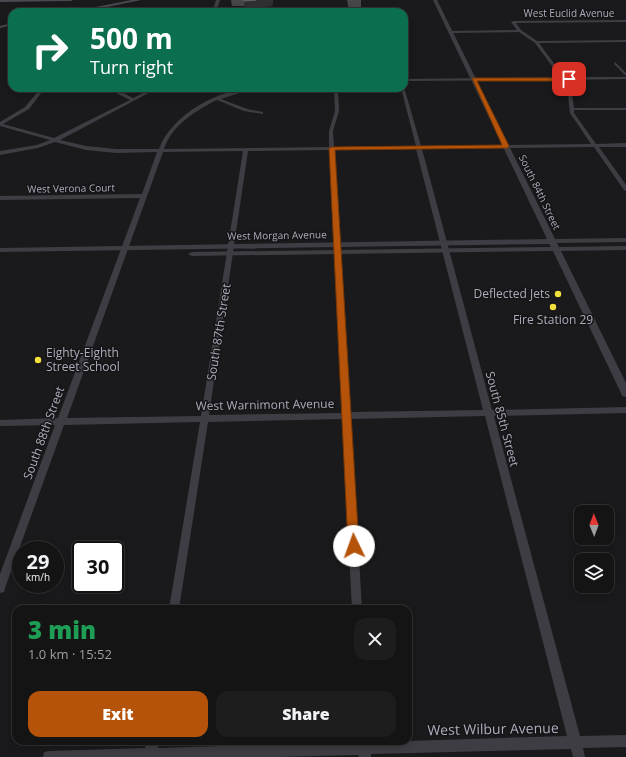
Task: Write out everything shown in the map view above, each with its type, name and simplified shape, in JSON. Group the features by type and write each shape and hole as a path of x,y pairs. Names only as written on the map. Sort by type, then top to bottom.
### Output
{"main road":[{"path":"0,1 71,0"},
{"path":"80,8 123,0"},
{"path":"97,8 139,0"}],"street":[{"name":"South 84th Street","path":"435,0 626,393"},
{"name":"West Euclid Avenue","path":"520,32 513,22 626,21"},
{"path":"451,32 520,32 536,42 569,87 572,113 626,190"},
{"path":"536,42 626,41"},
{"path":"615,63 626,75"},
{"path":"408,80 626,78"},
{"path":"0,125 27,108 40,92"},
{"path":"118,92 132,100"},
{"path":"0,154 38,146 55,140 148,92"},
{"name":"South 88th Street","path":"0,588 160,150 175,125 192,112 217,99 240,92"},
{"path":"336,92 337,111 331,131 357,605"},
{"name":"South 85th Street","path":"404,92 579,757"},
{"path":"217,99 246,110 261,113"},
{"path":"571,109 626,109"},
{"path":"0,125 95,149 160,150 626,145"},
{"name":"South 87th Street","path":"175,605 246,149"},
{"name":"West Verona Court","path":"0,198 143,196"},
{"name":"West Morgan Avenue","path":"0,257 124,252 553,245 626,240"},
{"name":"West Morgan Avenue","path":"553,245 626,248"},
{"name":"West Morgan Avenue","path":"0,250 124,252"},
{"name":"West Warnimont Avenue","path":"0,423 626,410"},
{"name":"West Wilbur Avenue","path":"49,757 150,756 626,741"},
{"path":"150,756 152,745"}],"place":[{"name":"Deflected Jets","path":"558,294"},
{"name":"Fire Station 29","path":"553,307"},
{"name":"Eighty-Eighth Street School","path":"38,360"}],"route":[{"path":"354,546 332,148 506,146 474,80 569,79"}]}
